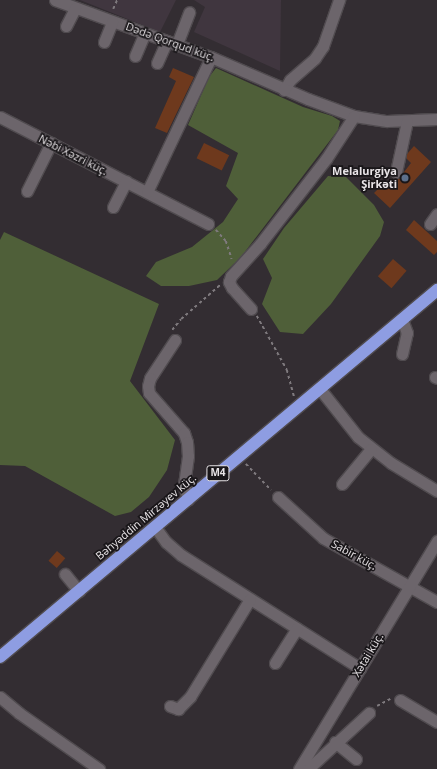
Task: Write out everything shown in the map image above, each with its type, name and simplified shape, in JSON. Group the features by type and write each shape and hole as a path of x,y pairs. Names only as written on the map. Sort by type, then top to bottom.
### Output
{"highway":[{"name":"Bəhyəddin Mirzəyev küç.","path":"0,657 437,290"}],"street":[{"name":"Dədə Qorqud küç.","path":"55,0 211,57 284,90 354,116 407,121 437,119"},
{"path":"284,90 290,80 315,58 323,46 339,0"},
{"path":"66,26 75,8"},
{"path":"157,63 172,43 189,12"},
{"path":"104,42 112,22"},
{"path":"135,56 145,33"},
{"path":"147,192 211,57"},
{"path":"251,309 229,282 236,270 326,159 354,116"},
{"name":"Nəbi Xəzri küç.","path":"0,118 208,224"},
{"path":"396,172 407,121"},
{"path":"27,191 51,143"},
{"path":"113,207 126,181"},
{"path":"430,224 437,214"},
{"path":"402,319 407,334 402,354"},
{"path":"174,342 150,378 148,386 149,394 184,433 187,442 188,456 184,485 188,498"},
{"path":"320,389 350,429 372,449 437,490"},
{"path":"342,484 372,449"},
{"name":"Sabir küç.","path":"278,497 322,538 437,602"},
{"path":"155,527 177,552 360,668"},
{"name":"Xətai küç.","path":"303,769 360,668 437,541"},
{"path":"65,574 79,591"},
{"path":"170,706 178,709 190,697 250,599"},
{"path":"275,663 297,628"},
{"path":"0,697 25,718 99,769"},
{"path":"400,700 437,722"},
{"path":"303,769 369,712"},
{"path":"334,742 356,759"}],"path":[{"path":"208,224 226,241 236,270"},
{"path":"174,342 171,332 181,319 222,284 229,282"},
{"path":"251,309 263,325 287,370 293,396 300,405"},
{"path":"238,456 278,497"},
{"path":"369,712 385,700 400,700"}],"shaded area":[{"path":"80,0 176,0 160,32"},
{"path":"194,0 281,0 280,71 194,32 205,7"}],"green space":[{"path":"216,68 303,107 332,116 340,121 338,130 241,257 217,280 189,286 161,286 146,276 156,262 192,247 223,222 238,199 226,186 238,153 188,125 209,77"},
{"path":"328,176 346,177 374,205 384,222 380,236 331,304 303,334 280,332 262,304 272,278 263,259 284,228"},
{"path":"4,232 159,304 130,381 175,440 167,470 149,497 131,512 115,516 25,466 0,465 0,240"}],"building":[{"path":"173,68 194,77 167,133 155,128 176,81 169,77"},
{"path":"204,143 229,155 222,171 197,158"},
{"path":"414,146 431,162 390,208 374,193 384,183 389,188 401,176 411,163 406,158 407,154"},
{"path":"414,220 437,241 437,252 434,255 406,230"},
{"path":"393,259 407,271 391,288 378,276"},
{"path":"57,551 65,558 57,568 48,561"}],"place":[{"name":"Melalurgiya Şirkəti","path":"405,178"}]}
